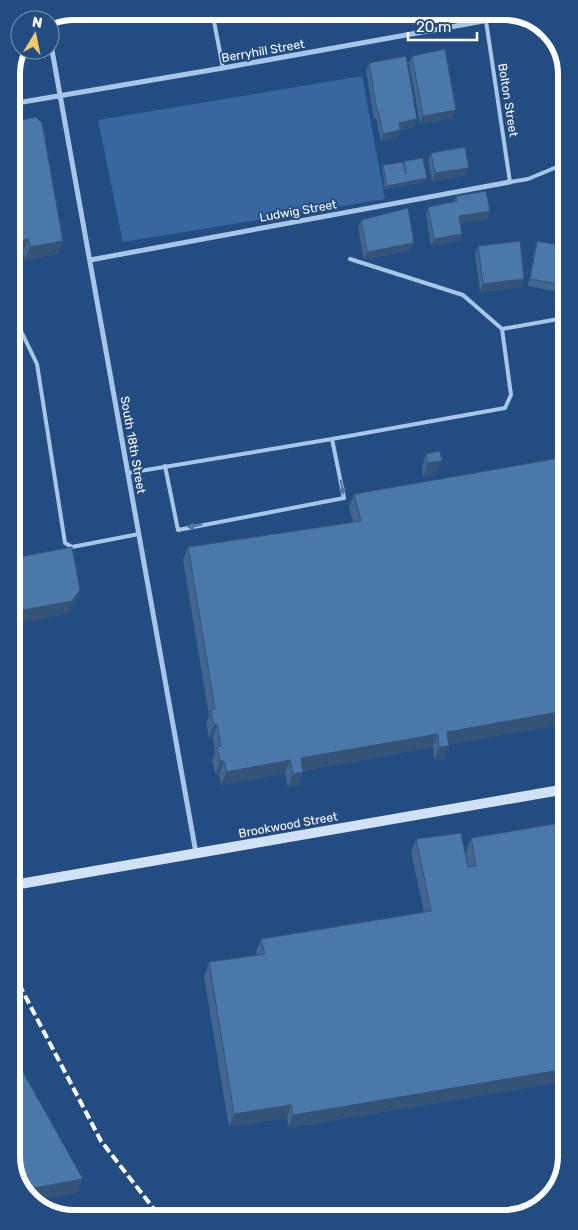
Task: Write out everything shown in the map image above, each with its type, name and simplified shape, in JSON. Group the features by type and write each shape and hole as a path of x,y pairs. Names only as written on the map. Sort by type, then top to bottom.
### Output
{"street":[{"name":"Berryhill Street","path":"20,103 491,20"},
{"name":"South 18th Street","path":"54,60 196,853"},
{"name":"Ludwig Street","path":"90,260 510,182"},
{"name":"Brookwood Street","path":"20,884 558,790"}],"lane":[{"path":"214,20 223,68"},
{"name":"Bolton Street","path":"486,21 510,182"},
{"path":"510,182 528,179 558,166"},
{"path":"128,473 505,408 512,395 502,330 463,295 350,259"},
{"path":"502,330 558,319"},
{"path":"20,330 37,364 65,543 72,547 139,534"},
{"path":"165,466 178,530 344,498 332,439"}],"shaded area":[{"path":"362,76 385,199 123,242 98,120"}],"building":[{"path":"445,49 456,110 423,116 412,56"},
{"path":"406,56 417,119 399,123 400,130 383,134 369,63"},
{"path":"36,117 42,123 63,241 30,247 28,239 20,241 20,120"},
{"path":"465,147 469,168 435,173 431,153"},
{"path":"423,158 427,178 387,186 383,165 403,162 406,174 404,161"},
{"path":"486,191 490,211 459,216 462,234 434,239 428,207 457,201 456,196"},
{"path":"408,208 414,243 367,252 361,220"},
{"path":"520,241 524,279 483,284 478,246"},
{"path":"537,241 558,245 558,284 530,279"},
{"path":"440,451 442,461 428,463 426,454"},
{"path":"558,458 558,712 447,732 449,746 439,747 438,734 301,758 303,772 293,774 290,760 226,772 224,761 220,761 217,747 221,746 217,724 214,725 211,710 215,709 188,547 361,521 354,494"},
{"path":"72,547 80,590 72,601 20,611 20,557"},
{"path":"558,823 558,1070 293,1115 291,1105 234,1114 209,962 265,954 261,939 431,911 416,839 461,833 468,867 476,866 471,838"},
{"path":"20,1067 83,1179 31,1189 29,1186 21,1167 20,1156"}],"railway":[{"path":"20,986 101,1141 155,1210"}]}
